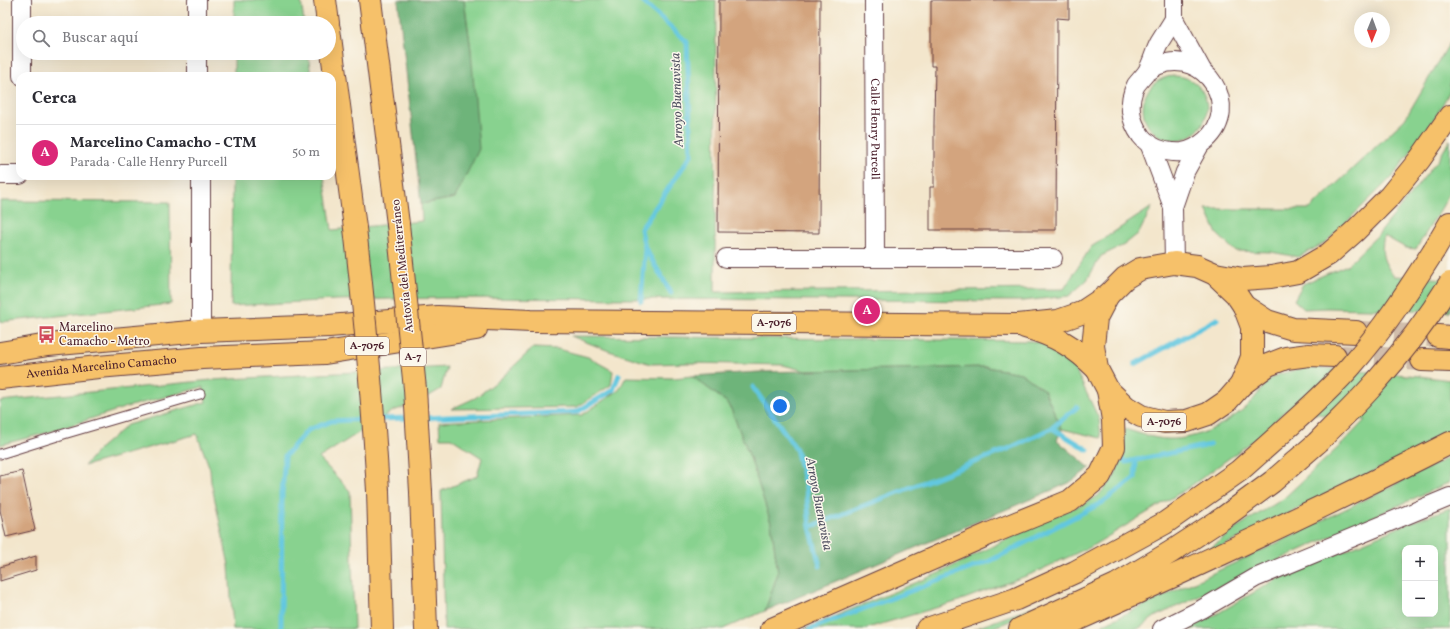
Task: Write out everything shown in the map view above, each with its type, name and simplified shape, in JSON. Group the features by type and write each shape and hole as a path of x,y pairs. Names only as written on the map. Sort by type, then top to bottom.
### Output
{"main road":[{"path":"325,0 327,16"},
{"name":"Autovía del Mediterráneo","path":"370,0 398,224 416,388 426,629"},
{"path":"333,60 335,72"},
{"path":"336,82 355,228 371,387 378,491 382,629"},
{"path":"1215,274 1243,279 1271,277 1298,272 1329,254 1355,231 1390,196 1420,159 1450,116"},
{"path":"926,629 1016,598 1075,572 1165,523 1239,471 1317,400 1350,367 1383,326 1434,250 1450,223"},
{"name":"A-7076","path":"0,352 48,345 201,331 329,326 438,317 531,321 1018,325 1058,321 1081,313 1108,295 1125,278 1140,270 1174,263 1197,266 1215,274 1236,294 1244,306 1252,327 1252,357 1241,385"},
{"path":"1020,629 1116,585 1223,518 1272,482 1318,442 1375,384 1409,342 1439,301 1450,283"},
{"name":"A-7076","path":"1097,369 1093,346 1096,318 1108,295"},
{"name":"A-7076","path":"1244,306 1267,321 1293,329 1356,332"},
{"name":"Avenida Marcelino Camacho","path":"0,378 202,358 325,353 445,333 531,321"},
{"name":"A-7076","path":"1018,325 1046,333 1070,346 1086,358 1097,369 1108,390 1126,407 1142,416 1164,422 1188,421 1208,414 1228,401 1241,385 1268,365 1286,358 1309,355 1335,356"},
{"path":"1422,360 1450,361"},
{"path":"772,629 989,534 1070,501 1100,476 1114,448 1113,420 1108,390"},
{"path":"1056,629 1200,565 1392,473 1450,443"}],"street":[{"path":"22,0 22,16"},
{"path":"197,0 197,16"},
{"name":"Calle Henry Purcell","path":"874,0 875,257"},
{"path":"1174,0 1174,19 1202,70 1216,87 1219,94 1221,108 1218,122 1211,135 1200,145 1187,151 1172,152 1157,148 1144,140 1135,128 1131,114 1131,99 1136,84 1146,73 1159,65 1175,62 1188,64 1202,70"},
{"path":"1146,73 1160,42 1174,19"},
{"path":"22,60 22,72"},
{"path":"197,60 197,72"},
{"path":"1149,143 1173,208 1174,263"},
{"path":"1173,208 1185,172 1200,145"},
{"path":"0,175 16,175"},
{"path":"201,180 201,331"},
{"path":"726,258 1053,258"},
{"path":"1162,629 1202,609 1255,578 1450,497"}],"lane":[{"path":"0,454 200,394"}],"green space":[{"path":"234,0 301,0 303,16 234,16"},
{"path":"398,0 464,0 471,50 479,149 455,198 421,204"},
{"path":"464,0 716,0 715,292 1064,289 1091,247 1152,207 1139,233 1124,245 1101,256 1087,280 1069,296 1022,301 445,298 336,300 231,306 232,180 325,180 332,230 422,221 421,204 455,198 471,50"},
{"path":"1450,42 1450,91 1435,118 1393,176 1325,243 1298,257 1271,252 1235,251 1217,234 1206,209 1310,209 1405,119"},
{"path":"234,60 309,60 310,72 234,72"},
{"path":"1169,76 1181,76 1198,85 1205,96 1207,108 1205,120 1198,131 1181,140 1169,140 1157,135 1148,126 1143,114 1143,102 1148,90 1157,81"},
{"path":"1450,140 1450,192 1416,249 1406,248 1384,236 1382,248 1383,258 1394,276 1450,279 1450,311 1327,308 1304,309 1294,300 1303,284 1347,265 1379,234 1438,160"},
{"path":"0,201 170,202 171,304 0,322"},
{"path":"571,336 1031,341 1044,344 1069,356 1099,419 1101,438 1062,429 1044,390 1021,373 986,367 806,371 783,365 690,363 651,364 609,351"},
{"path":"533,348 558,349 588,357 613,371 611,385 577,407 451,409 475,398 499,380"},
{"path":"447,367 441,389 419,402 393,411 319,458 350,491 354,629 233,629 229,565 211,482 210,469 197,434 84,466 99,449 127,425 206,402 203,387 127,407 50,432 0,445 0,401 212,380"},
{"path":"986,367 1021,373 1044,390 1062,429 1057,440 1090,468 1069,483 765,611 778,573 771,523 750,457 729,404 692,376 759,372"},
{"path":"1309,367 1450,380 1450,434 1195,560 1242,524 1283,499 1343,443 1365,420 1286,410 1257,438 1188,488 1092,546 1034,573 956,602 864,629 804,629 939,573 1049,518 1098,496 1114,477 1122,456 1125,429 1162,439 1185,438 1206,432 1244,409 1272,378 1283,373"},
{"path":"692,376 729,404 750,457 771,523 778,573 765,611 723,629 444,629 441,491 477,476 482,458 451,438 440,438 439,422 582,415 619,390 626,377 674,378"},
{"path":"1450,457 1450,482 1156,616 1138,629 1093,629 1269,547"},
{"path":"1450,508 1450,629 1185,629 1215,615 1277,579 1409,523"},
{"path":"1040,604 1041,609 989,629 974,629"}],"building":[{"path":"719,0 820,0 819,233 718,232"},
{"path":"931,0 1069,0 1069,19 1057,18 1056,230 930,230 930,187 934,187 935,66 931,66"},
{"path":"22,471 35,530 6,537 0,510 0,476"},
{"path":"36,556 36,570 0,581 0,567"}],"waterway":[{"name":"Arroyo Buenavista","path":"641,0 687,42 691,155 641,229 645,248 671,293"},
{"path":"641,301 645,248"},
{"path":"1135,364 1217,319"},
{"path":"421,418 577,412 613,390 619,375"},
{"name":"Arroyo Buenavista","path":"753,387 796,449 806,488 810,527 820,566"},
{"path":"810,527 1008,449 1052,428 1077,407"},
{"path":"377,419 411,418"},
{"path":"281,629 282,493 285,456 308,430 332,421 367,419"},
{"path":"1052,428 1088,450"},
{"path":"1120,459 1126,462 1210,445"},
{"path":"810,629 990,561 1103,502 1135,478 1136,460"}],"tunnel":[{"path":"1361,332 1431,336"},
{"path":"1342,356 1422,360"}],"place":[{"name":"Marcelino Camacho - CTM","path":"867,311"},
{"name":"Marcelino Camacho - Metro","path":"46,335"}]}
